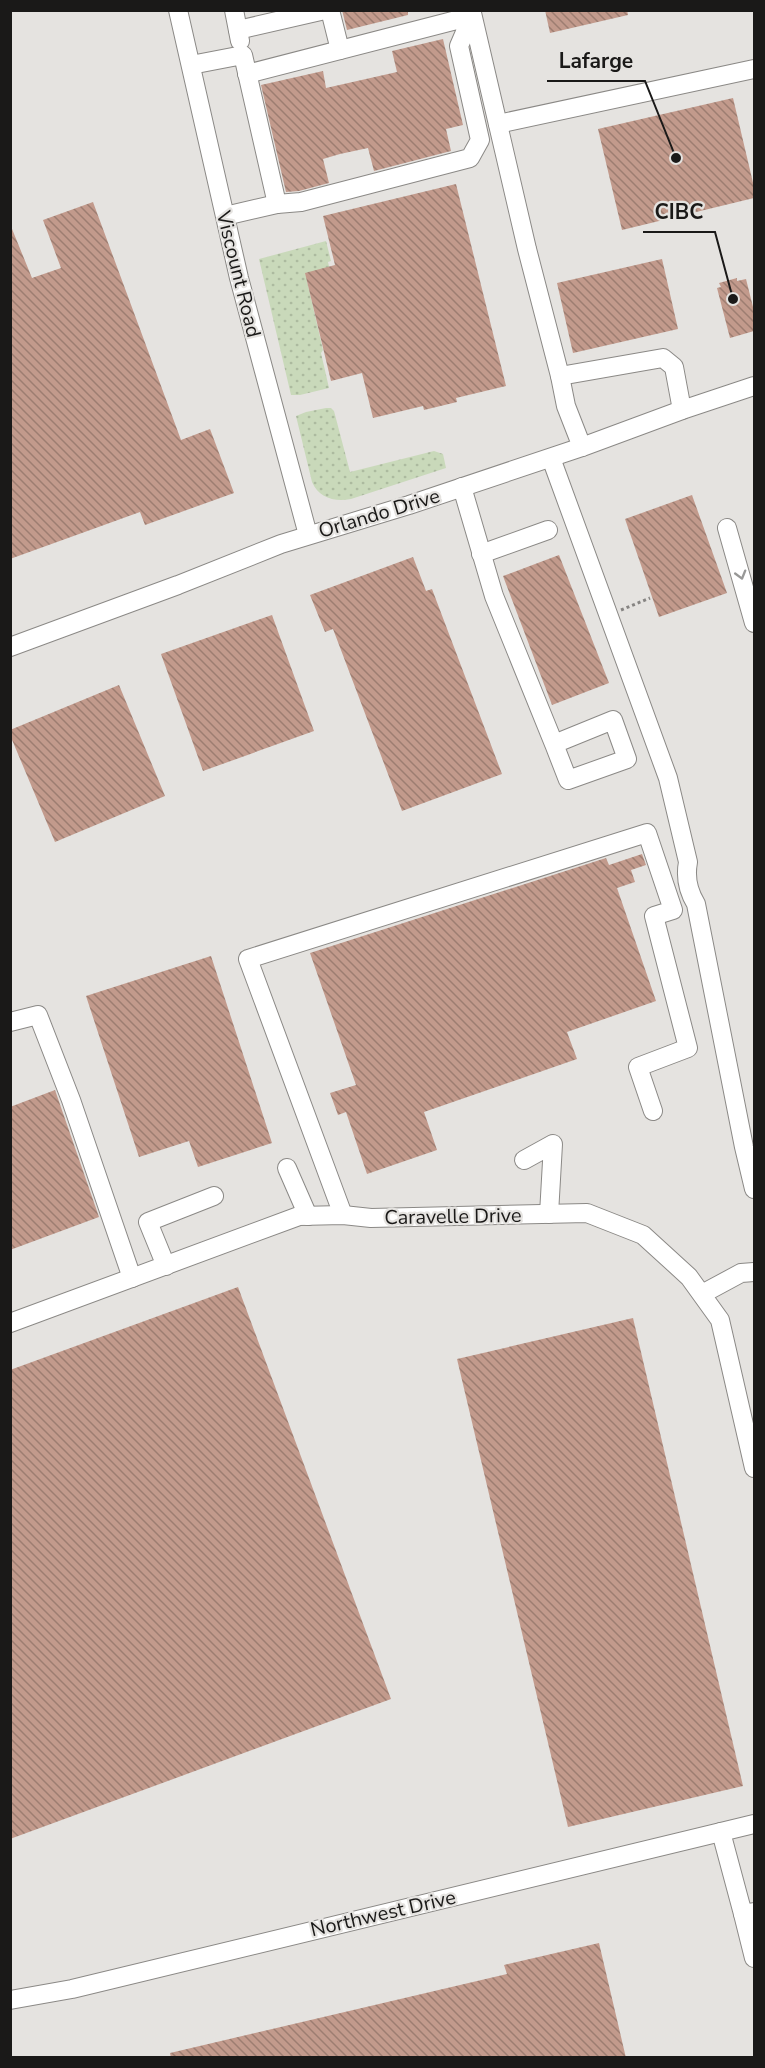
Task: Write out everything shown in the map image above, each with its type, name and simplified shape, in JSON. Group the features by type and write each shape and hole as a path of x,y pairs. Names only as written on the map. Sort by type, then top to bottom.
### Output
{"street":[{"name":"Viscount Road","path":"178,10 242,290 308,535"},
{"path":"234,10 278,204"},
{"path":"238,30 325,10"},
{"path":"330,10 340,50"},
{"path":"248,74 472,13"},
{"path":"472,13 566,406 582,447"},
{"path":"225,216 278,204 301,202 470,158 480,140 459,46 472,13"},
{"path":"190,65 243,55"},
{"path":"498,124 754,69"},
{"path":"560,376 663,358 674,367 682,410"},
{"name":"Orlando Drive","path":"10,647 308,535 551,458 682,410 753,387"},
{"path":"551,458 668,778 688,862 686,874 690,894 696,904 754,1189"},
{"path":"462,487 494,596 554,744"},
{"path":"727,528 754,623"},
{"path":"481,554 548,530"},
{"path":"343,1215 248,959 647,832 673,910 654,916 688,1048 638,1067 653,1111"},
{"path":"10,1022 38,1015 71,1100 132,1278"},
{"path":"524,1160 553,1144 549,1214"},
{"path":"287,1168 308,1216"},
{"path":"166,1266 148,1222 214,1196"},
{"name":"Caravelle Drive","path":"10,1323 299,1216 343,1215 371,1218 587,1213 643,1235 689,1277 720,1320 754,1468"},
{"path":"702,1294 741,1273 754,1272"},
{"name":"Northwest Drive","path":"10,2000 72,1989 754,1824"},
{"path":"721,1832 749,1913 754,1958"}],"path":[{"path":"608,615 650,598"}],"green space":[{"path":"326,241 331,261 328,262 331,275 307,281 329,388 291,395 259,259"},
{"path":"326,408 334,411 350,472 434,451 443,454 446,468 351,499 328,498 319,492 312,482 296,416"}],"building":[{"path":"342,10 408,10 408,15 347,30"},
{"path":"545,10 627,10 628,15 550,33"},
{"path":"443,39 463,125 446,129 451,151 374,171 368,148 340,154 323,159 329,183 286,192 261,85 323,71 326,88 397,72 392,51"},
{"path":"733,98 754,187 754,198 622,230 598,129"},
{"path":"456,184 506,386 456,398 457,402 424,410 423,406 373,418 362,373 331,381 305,273 335,265 323,216"},
{"path":"93,202 181,440 210,429 234,493 145,525 140,512 10,559 10,224 32,278 61,268 43,220"},
{"path":"662,259 678,329 573,353 557,283"},
{"path":"737,278 737,281 746,279 754,311 754,331 730,338 717,288 721,287 719,283"},
{"path":"692,495 727,593 659,617 625,519"},
{"path":"559,555 609,683 552,705 503,576"},
{"path":"413,557 426,591 432,589 502,774 402,811 333,629 325,632 310,595"},
{"path":"272,615 314,731 203,771 161,654"},
{"path":"119,685 165,796 55,842 10,735 10,730"},
{"path":"642,854 646,865 631,870 635,882 617,888 656,1001 567,1032 577,1059 424,1112 437,1150 367,1174 346,1112 338,1115 330,1093 356,1085 310,953 606,858 609,865"},
{"path":"211,956 272,1143 198,1167 189,1141 139,1157 86,996"},
{"path":"55,1090 99,1217 10,1250 10,1107"},
{"path":"238,1287 391,1699 10,1839 10,1370"},
{"path":"633,1318 743,1786 568,1827 457,1359"},
{"path":"599,1943 626,2058 171,2058 170,2053 507,1974 504,1965"}],"place":[{"name":"Lafarge","path":"676,158"},
{"name":"CIBC","path":"733,299"}]}
